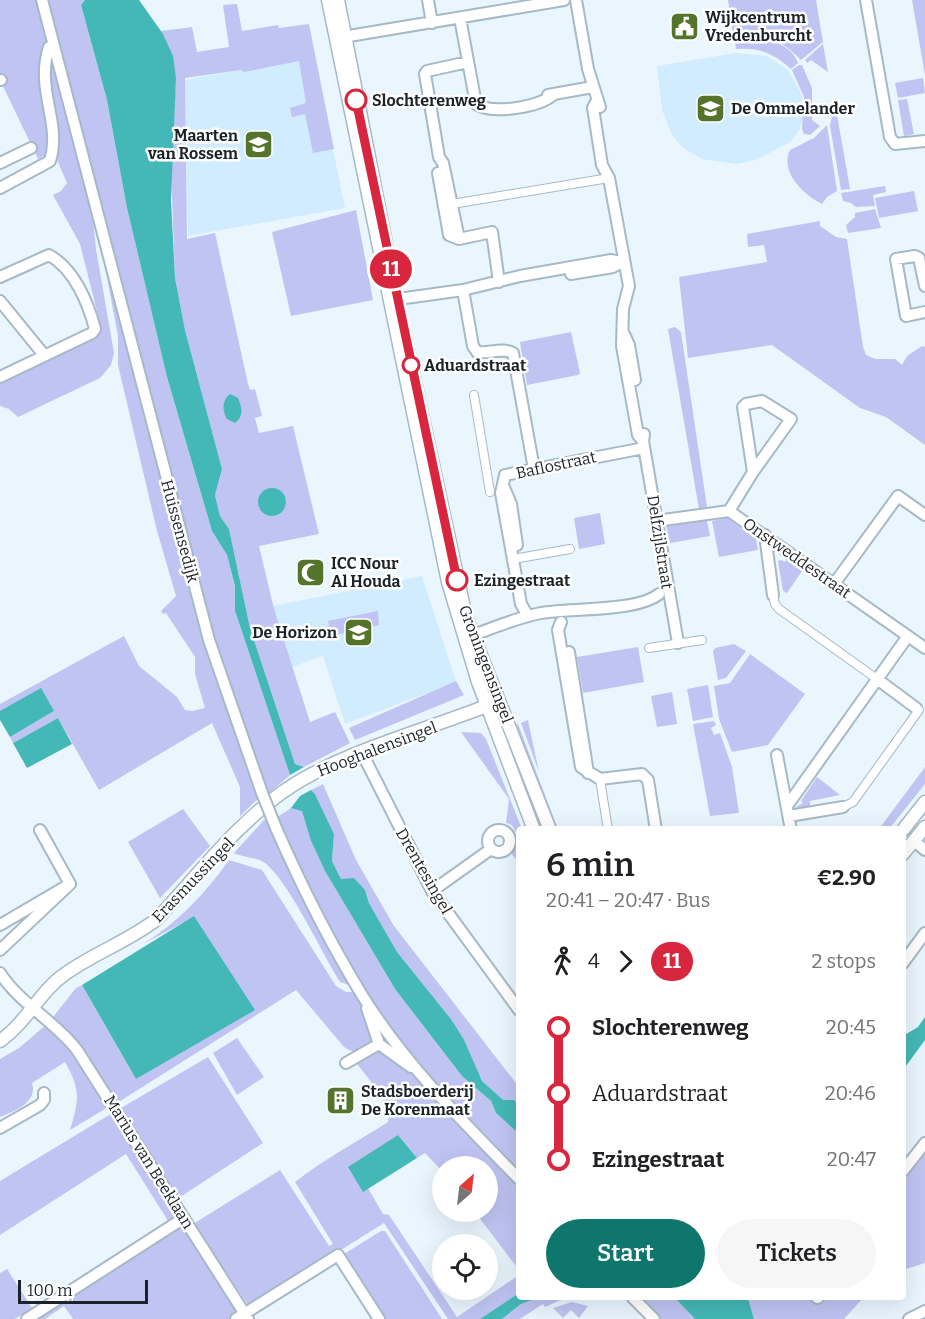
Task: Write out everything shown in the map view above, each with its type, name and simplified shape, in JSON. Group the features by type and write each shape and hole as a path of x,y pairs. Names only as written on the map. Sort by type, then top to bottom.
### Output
{"street":[{"name":"Huissensedijk","path":"42,0 209,640 261,793 301,884 363,996 419,1073 516,1176"},
{"name":"Groningensingel","path":"328,0 339,38 393,300 443,562 488,706 533,826"},
{"name":"Groningensingel","path":"338,0 339,38"},
{"path":"428,0 432,23"},
{"path":"339,38 564,0"},
{"name":"Delfzijlstraat","path":"576,0 596,102 594,108 600,154 602,165 608,175 628,286 623,309 624,334 629,345 644,434 643,445 656,521 664,594 678,643"},
{"path":"866,0 890,137 894,144 925,141"},
{"path":"460,18 476,105 491,111 545,102 553,95 592,87"},
{"path":"0,188 50,161 55,144 43,76 49,47 53,46"},
{"path":"459,239 439,157 425,74 428,71 468,62"},
{"path":"0,163 31,148"},
{"path":"439,157 437,167 449,235 459,239 492,232 504,282"},
{"path":"452,204 608,175"},
{"path":"0,277 49,255 65,253"},
{"path":"0,377 92,333 95,329 88,302 57,260 49,255"},
{"path":"925,286 919,258 915,255 896,259 906,316 925,312"},
{"path":"393,300 463,290 504,282 529,274 599,262 622,261"},
{"path":"463,290 473,346 477,352 506,350 513,353 534,469"},
{"path":"0,301 44,356"},
{"path":"474,395 490,492"},
{"path":"729,511 753,472 791,419 762,401 746,404 743,407 753,472"},
{"name":"Baflostraat","path":"527,613 520,604 501,493 505,475 643,445"},
{"path":"503,485 511,504 527,613"},
{"path":"834,584 898,496 925,514"},
{"name":"Onstweddestraat","path":"656,521 729,511 925,648"},
{"path":"765,535 773,595 779,609 918,709 853,802 843,807 788,811"},
{"path":"519,558 570,549"},
{"path":"655,826 648,780 642,774 600,779 581,767 558,630 562,615 573,606 651,592 664,594"},
{"path":"468,637 527,613 562,615"},
{"path":"788,811 805,779 816,768 851,714 908,636"},
{"name":"Groningensingel","path":"468,637 501,701 548,826"},
{"path":"649,648 702,640"},
{"name":"Hooghalensingel","path":"261,810 306,777 362,753 501,701"},
{"name":"Drentesingel","path":"362,753 432,891 516,1006"},
{"path":"777,755 790,826"},
{"path":"600,779 607,826"},
{"path":"906,827 925,801"},
{"name":"Erasmussingel","path":"0,1046 25,1032 64,974 143,930 157,919 261,810"},
{"path":"906,850 925,827"},
{"path":"40,830 70,884"},
{"path":"906,834 925,850"},
{"path":"432,891 491,849"},
{"path":"10,941 0,925 70,884"},
{"path":"0,950 70,884"},
{"path":"906,956 925,933"},
{"name":"Marius van Beeklaan","path":"0,973 21,999 64,1033 113,1105 241,1311"},
{"name":"Huissensedijk","path":"363,996 379,1044 419,1073"},
{"name":"Erasmussingel","path":"0,1041 37,1011"},
{"path":"346,1063 379,1044"},
{"path":"0,1128 40,1106 44,1100 44,1093"},
{"path":"906,1167 925,1143"},
{"path":"27,1319 184,1218"},
{"path":"241,1311 338,1255 379,1319"},
{"path":"635,1300 654,1319"},
{"path":"912,1318 925,1311"}],"shaded area":[{"path":"0,0 39,0 48,37 42,52 41,68 51,139 48,154 38,159 0,80"},
{"path":"46,0 85,0 81,5 107,100 127,208 167,377 212,531 227,555 235,586 235,611 290,775 265,797 226,686"},
{"path":"85,0 139,0 163,34 173,56 176,78 171,200 175,278 185,330 222,469 215,495 220,516 229,529 250,628 295,764 304,767 290,775 235,611 235,586 227,555 212,531 167,377 127,208 107,100 81,5"},
{"path":"728,0 816,0 823,42 801,60 771,38 753,34 733,34"},
{"path":"912,0 925,0 925,75"},
{"path":"237,4 242,31 278,25 279,28 309,24 334,149 313,153 305,114 292,117 290,108 306,103 299,61 244,72 241,70 185,78 187,239 215,233 248,384 250,390 255,389 262,416 255,418 259,433 293,426 319,534 259,546 274,609 310,722 335,712 350,743 304,767 295,764 250,628 229,529 220,516 215,495 222,469 185,330 175,278 171,170 176,78 161,31 192,27 197,52 229,47 223,5","holes":["264,491 286,498 284,509 278,515 275,516 259,508 259,497"]},
{"path":"746,35 783,46 795,56 798,63 791,69 766,53 752,49 736,49 734,36"},
{"path":"823,44 828,72 811,60 807,63 805,60"},
{"path":"736,53 767,56 788,70 802,95 805,112 800,129 790,142 756,160 736,164 702,159 683,148 672,135 662,110 657,66"},
{"path":"52,55 92,208 96,249 114,353 111,365 100,378 18,417 9,409 0,406 0,380 99,327 100,323 80,244 53,195 61,191 67,183 57,160 59,150 46,78"},
{"name":"Maarten van Rossem","path":"314,57 345,208 188,236 185,80"},
{"path":"802,65 812,88 812,120 820,126 810,135 804,134 802,129 804,97 792,70"},
{"path":"923,78 925,93 898,98 895,83"},
{"path":"907,99 914,134 904,136 898,100"},
{"path":"835,103 850,189 841,190 830,126"},
{"path":"827,125 837,191 827,197 822,204 808,195 796,182 788,167 788,158 790,150 814,138"},
{"path":"885,186 886,192 873,195 875,206 856,207 843,201 841,193"},
{"path":"914,191 918,211 879,218 875,198"},
{"path":"875,209 881,228 848,233 846,225 855,217 855,213"},
{"path":"356,210 373,300 291,316 272,232"},
{"path":"820,221 820,226 836,237 847,239 866,355 875,359 895,359 902,365 907,356 922,346 925,347 925,445 886,417 860,408 772,345 688,358 679,277 767,262 764,245 748,247 747,234"},
{"path":"100,240 189,584 218,683 259,798 240,816 240,787 212,723 99,790 58,718 13,743 10,737 54,711 0,711 0,704 124,636 139,666 177,697 185,710 205,708 195,674 195,657 166,613 163,614 161,611 176,596 157,531 118,365 118,336"},
{"path":"675,327 681,332 707,507 699,509 668,329"},
{"path":"571,332 580,373 527,385 520,342"},
{"path":"230,394 238,398 241,408 240,418 235,423 227,419 224,413 224,402"},
{"path":"272,488 282,492 286,502 282,512 272,516 262,512 258,502 262,492"},
{"path":"600,513 605,544 579,549 574,518"},
{"path":"706,516 710,536 670,543 666,524"},
{"path":"727,518 756,539 758,550 719,557 712,521"},
{"path":"786,560 802,571 787,593 783,591 778,561 785,562"},
{"name":"De Horizon","path":"422,576 456,682 345,724 323,656 286,669 268,607"},
{"path":"378,611 379,625 331,636 328,621"},
{"path":"734,644 746,651 726,678 718,680 713,651 715,648"},
{"path":"638,647 644,682 583,693 577,657"},
{"path":"750,654 805,694 768,745 732,752 719,719 714,686 730,683"},
{"path":"456,681 464,695 355,740 349,728"},
{"path":"708,685 713,717 693,721 687,689"},
{"path":"41,688 54,711 10,737 0,720 0,711"},
{"path":"672,692 677,724 657,727 651,696"},
{"path":"58,718 72,744 27,768 13,743"},
{"path":"528,720 539,772 521,723"},
{"path":"714,721 716,725 711,728 714,735 720,733 732,767 739,813 710,816 693,724"},
{"path":"518,724 557,826 552,826 513,725"},
{"path":"508,727 547,826 535,826 499,731"},
{"path":"461,732 481,733 486,739 521,826 516,826 516,834 512,825 506,823 509,799"},
{"path":"925,767 925,784 891,826 881,826"},
{"path":"817,777 840,795 810,801 810,808 800,810 796,807 803,803 801,801"},
{"path":"323,784 356,860 394,926 516,1083 516,1102 503,1101 482,1081 451,1019 397,952 369,903 365,890 348,880 341,879 332,861 334,834 311,790"},
{"path":"311,790 315,794 334,834 332,861 341,879 354,878 365,890 369,903 397,952 451,1019 464,1040 482,1081 503,1100 516,1102 516,1131 496,1113 491,1101 462,1076 395,989 325,871 311,841 302,811 291,808 300,796"},
{"path":"291,808 302,810 311,841 325,871 395,989 462,1076 491,1101 496,1113 516,1131 516,1173 428,1077 375,1005 327,930 302,881 276,818"},
{"path":"183,809 210,846 160,898 128,842"},
{"path":"265,819 320,928 352,983 349,985 340,982 295,901 274,872 262,861 234,853"},
{"path":"516,844 516,859 510,852"},
{"path":"229,860 262,870 336,986 346,992 357,992 370,1020 372,1036 370,1043 357,1052 344,1047 296,990 117,1103 79,1047 53,1017 76,988 82,985 136,1079 194,917 143,944 168,927 190,906"},
{"path":"194,916 255,1010 136,1079 82,985"},
{"path":"925,1017 925,1040 906,1066 906,1034 918,1027"},
{"path":"47,1024 61,1035 110,1106 70,1130 77,1095 74,1080 65,1062 32,1083 32,1095 24,1105 0,1117 0,1059 19,1048"},
{"path":"237,1038 264,1077 237,1095 213,1053"},
{"path":"375,1053 385,1053 412,1071 492,1156 432,1156 432,1160 425,1153 417,1158 398,1135 365,1191 368,1188 383,1214 389,1215 432,1280 432,1295 384,1223 258,1302 248,1305 193,1224 280,1170 329,1246 333,1244 295,1182 388,1122 386,1106 355,1061"},
{"path":"208,1057 263,1143 177,1199 121,1108"},
{"path":"114,1112 177,1211 177,1218 170,1224 126,1154 0,1235 0,1181"},
{"path":"398,1135 417,1158 363,1192 348,1167"},
{"path":"925,1148 925,1263 906,1269 906,1172"},
{"path":"498,1162 516,1181 516,1266 498,1242 498,1234 492,1234 483,1222 498,1222"},
{"path":"182,1225 185,1226 238,1312 229,1319 73,1319 64,1306 45,1319 35,1319"},
{"path":"381,1231 385,1231 442,1319 385,1319 344,1254"},
{"path":"7,1269 32,1308 15,1319 0,1319 0,1273"},
{"path":"516,1277 516,1295 480,1319 448,1319 435,1300 446,1300 457,1317 482,1300 498,1300 498,1289"},
{"path":"516,1295 516,1300 532,1300 521,1304 502,1319 480,1319"},
{"path":"532,1300 561,1300 545,1307 543,1304 520,1319 502,1319 521,1304"},
{"path":"639,1300 677,1300 695,1319 657,1319"},
{"path":"677,1300 749,1300 754,1319 695,1319"},
{"path":"749,1300 861,1300 844,1319 754,1319"},
{"path":"572,1302 588,1306 579,1318 571,1310 563,1318 553,1308"}],"bus line":[{"name":"11","path":"356,100 457,580"}],"place":[{"name":"Wijkcentrum Vredenburcht","path":"684,26"},
{"name":"Slochterenweg","path":"356,100"},
{"name":"De Ommelander","path":"710,108"},
{"name":"Maarten van Rossem","path":"259,144"},
{"name":"Aduardstraat","path":"411,365"},
{"name":"ICC Nour Al Houda","path":"310,572"},
{"name":"Ezingestraat","path":"457,580"},
{"name":"De Horizon","path":"358,632"},
{"name":"Stadsboerderij De Korenmaat","path":"340,1100"}]}
